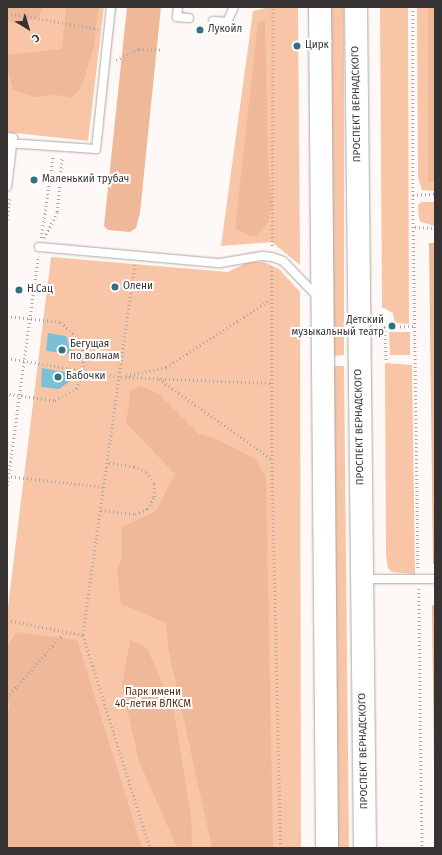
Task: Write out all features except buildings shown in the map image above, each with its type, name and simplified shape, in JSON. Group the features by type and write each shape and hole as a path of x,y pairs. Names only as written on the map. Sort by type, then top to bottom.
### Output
{"main road":[{"name":"ПРОСПЕКТ ВЕРНАДСКОГО","path":"356,7 365,848"},
{"path":"317,11 322,301 326,848"}],"lane":[{"path":"7,144 96,149 111,7"},
{"path":"178,7 177,17 189,18"},
{"path":"213,21 228,22 234,7"},
{"path":"7,137 13,138 7,187"},
{"path":"39,247 220,263 262,256 272,257 283,261 322,301"},
{"path":"362,579 435,579"}],"path":[{"path":"273,7 271,300 272,459 281,848"},
{"path":"413,7 415,227 414,326 422,848"},
{"path":"7,13 109,31"},
{"path":"105,66 139,49 163,50"},
{"path":"39,247 57,212 63,146"},
{"path":"7,486 39,247 51,170"},
{"path":"414,195 435,194"},
{"path":"7,220 9,206"},
{"path":"415,227 435,228"},
{"path":"136,256 121,377 83,635 150,848"},
{"path":"121,377 166,367 271,300"},
{"path":"7,316 30,317 61,322 82,342 84,369 78,390 54,401 7,394"},
{"path":"386,360 384,327 414,326"},
{"path":"7,358 84,369 121,377 272,383"},
{"path":"159,379 272,459"},
{"path":"101,510 135,514 147,508 154,497 154,484 146,472 134,467 108,463"},
{"path":"8,476 104,487"},
{"path":"7,620 64,633 83,635"},
{"path":"7,697 64,633"}],"green space":[{"path":"7,7 104,7 88,141 7,132"},
{"path":"7,7 43,7 38,18 16,24 7,20"},
{"path":"66,7 99,7 93,50 82,86 72,98 57,95 34,97 13,90 7,68 7,55 62,49"},
{"path":"127,7 161,7 140,213 136,228 130,232 108,230 104,226"},
{"path":"270,7 298,7 300,265 272,242 221,246 253,11"},
{"path":"330,7 344,7 344,355 332,356"},
{"path":"380,7 408,7 409,324 395,323 393,313 382,307"},
{"path":"417,7 435,7 435,191 422,190 418,177"},
{"path":"428,7 435,7 435,182 428,182"},
{"path":"265,20 268,162 272,202 269,221 258,235 253,237 235,229 258,22"},
{"path":"421,202 435,202 435,226 421,222 419,219 418,205"},
{"path":"429,243 435,243 435,564 433,564"},
{"name":"Парк имени 40-летия ВЛКСМ","path":"51,257 228,272 248,262 264,262 279,269 300,292 301,848 7,848 7,615"},
{"path":"389,332 410,332 410,355 390,355"},
{"path":"385,363 412,365 415,574 392,572 388,568 386,556"},
{"path":"332,366 344,366 349,848 337,848"},
{"path":"141,386 160,395 199,434 214,438 255,459 266,477 273,848 212,848 168,648 166,623 121,604 117,571 122,558 122,527 156,511 175,474 126,423 131,390"},
{"path":"432,605 435,605 435,848"},
{"path":"16,632 77,640 142,848 7,848 7,711 10,707 7,701 7,647"},
{"path":"130,640 147,648 174,711 191,817 192,848 177,848 139,761 122,686"}],"water":[{"path":"48,333 66,336 72,354 46,351"},
{"path":"42,368 71,373 70,381 59,389 41,387"}],"place":[{"name":"Лукойл","path":"200,30"},
{"name":"Цирк","path":"297,46"},
{"name":"Маленький трубач","path":"34,180"},
{"name":"Олени","path":"115,287"},
{"name":"Н.Сац","path":"19,290"},
{"name":"Детский музыкальный театр","path":"392,326"},
{"name":"Бегущая по волнам","path":"62,350"},
{"name":"Бабочки","path":"58,377"}]}
